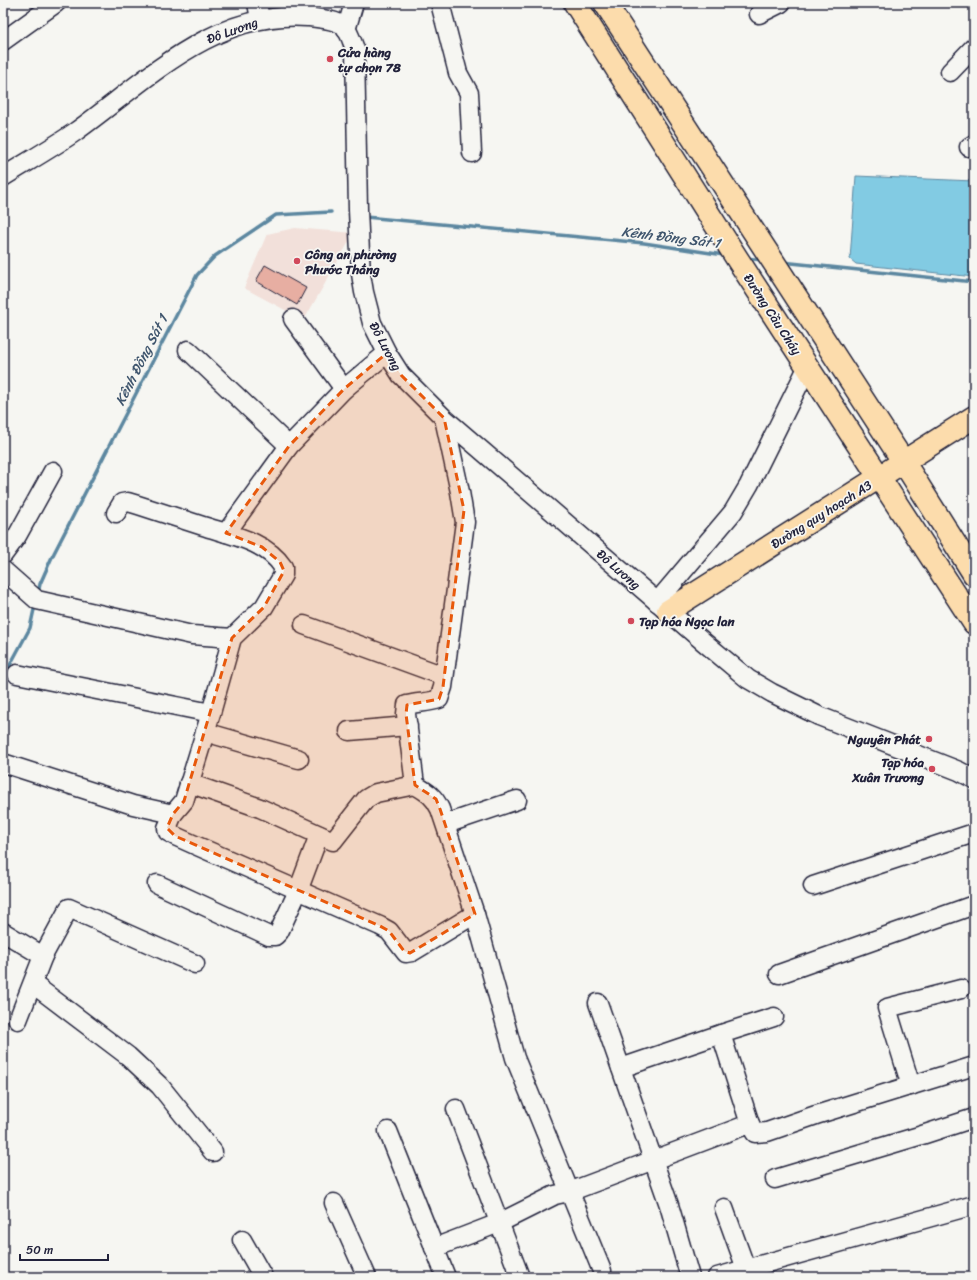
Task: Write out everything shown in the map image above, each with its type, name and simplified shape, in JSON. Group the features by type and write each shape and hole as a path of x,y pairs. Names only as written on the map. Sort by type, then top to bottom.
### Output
{"main road":[{"name":"Đường Cầu Cháy","path":"574,3 736,257 974,623"},
{"path":"605,3 974,574"},
{"name":"Đường quy hoạch A3","path":"662,606 880,477 974,417"}],"street":[{"path":"3,41 56,3"},
{"path":"346,30 354,3"},
{"path":"440,3 458,73 470,93 472,154"},
{"path":"759,14 781,3"},
{"name":"Đô Lương","path":"3,177 74,132 161,66 208,38 230,28 259,11 325,19 344,26 350,35 355,49 358,210 361,274 372,323 387,353 401,375 444,418 748,679 772,693 819,716 959,771 974,779"},
{"path":"950,72 974,46"},
{"path":"293,319 344,389"},
{"path":"188,350 289,446"},
{"path":"226,533 289,446 344,389 387,353"},
{"path":"662,606 733,512 748,486 808,366"},
{"path":"415,785 407,705 416,702 427,703 438,699 443,687 465,522 444,418"},
{"path":"3,555 17,536 53,471"},
{"path":"116,513 122,503 128,502 226,533 262,547 274,556 284,567 283,575 264,607 232,638 184,801 173,814 167,828 168,832 298,891 380,926 389,931 404,951 408,953 475,914"},
{"path":"3,570 37,600 192,634 232,638"},
{"path":"304,625 444,676"},
{"path":"17,674 211,713"},
{"path":"349,731 408,726"},
{"path":"205,732 299,759"},
{"path":"3,763 133,805 173,814"},
{"path":"189,783 260,808 326,838"},
{"path":"157,884 272,936 275,936 279,932 298,891 326,838 366,799 376,793 415,785 436,799 446,824 475,914 514,1058 602,1271"},
{"path":"446,824 517,800"},
{"path":"813,886 974,833"},
{"path":"779,974 974,905"},
{"path":"18,1020 43,956 69,908 196,964"},
{"path":"3,932 43,956"},
{"path":"33,984 128,1056 155,1081 213,1152"},
{"path":"911,1086 887,1008 961,989"},
{"path":"598,1004 669,1205 690,1277"},
{"path":"621,1068 774,1017"},
{"path":"721,1034 750,1124 756,1133 768,1132 974,1066"},
{"path":"456,1109 520,1277"},
{"path":"775,1180 974,1118"},
{"path":"434,1248 500,1223 555,1195 569,1192 750,1124"},
{"path":"388,1131 446,1277"},
{"path":"334,1203 367,1277"},
{"path":"717,1277 748,1273 974,1205"},
{"path":"724,1208 748,1273"},
{"path":"242,1240 263,1277"}],"highlighted area":[{"path":"387,353 401,375 444,418 464,510 443,687 439,699 407,705 406,714 415,785 436,799 475,914 410,953 404,951 389,931 380,926 175,836 167,828 173,814 184,801 232,638 264,607 284,571 280,562 262,547 226,533 289,446 344,389"}],"shaded area":[{"name":"Công an phường Phước Thắng","path":"295,228 354,233 304,320 244,288 267,234"}],"water":[{"path":"856,176 974,181 974,277 856,264 850,259"}],"building":[{"path":"265,265 306,288 297,305 256,281"}],"waterway":[{"name":"Kênh Đồng Sát 1","path":"38,594 40,584 52,557 197,275 215,256 276,215 331,212"},
{"name":"Kênh Đồng Sát 1","path":"365,217 644,243 724,255"},
{"name":"Kênh Đồng Sát 1","path":"746,258 762,260"},
{"name":"Kênh Đồng Sát 1","path":"782,262 974,282"},
{"name":"Kênh Đồng Sát 1","path":"3,678 30,628 35,605"}],"place":[{"name":"Cửa hàng tự chọn 78","path":"330,59"},
{"name":"Công an phường Phước Thắng","path":"297,261"},
{"name":"Tạp hóa Ngọc lan","path":"631,621"},
{"name":"Nguyên Phát","path":"929,739"},
{"name":"Tạp hóa Xuân Trương","path":"932,769"}]}
